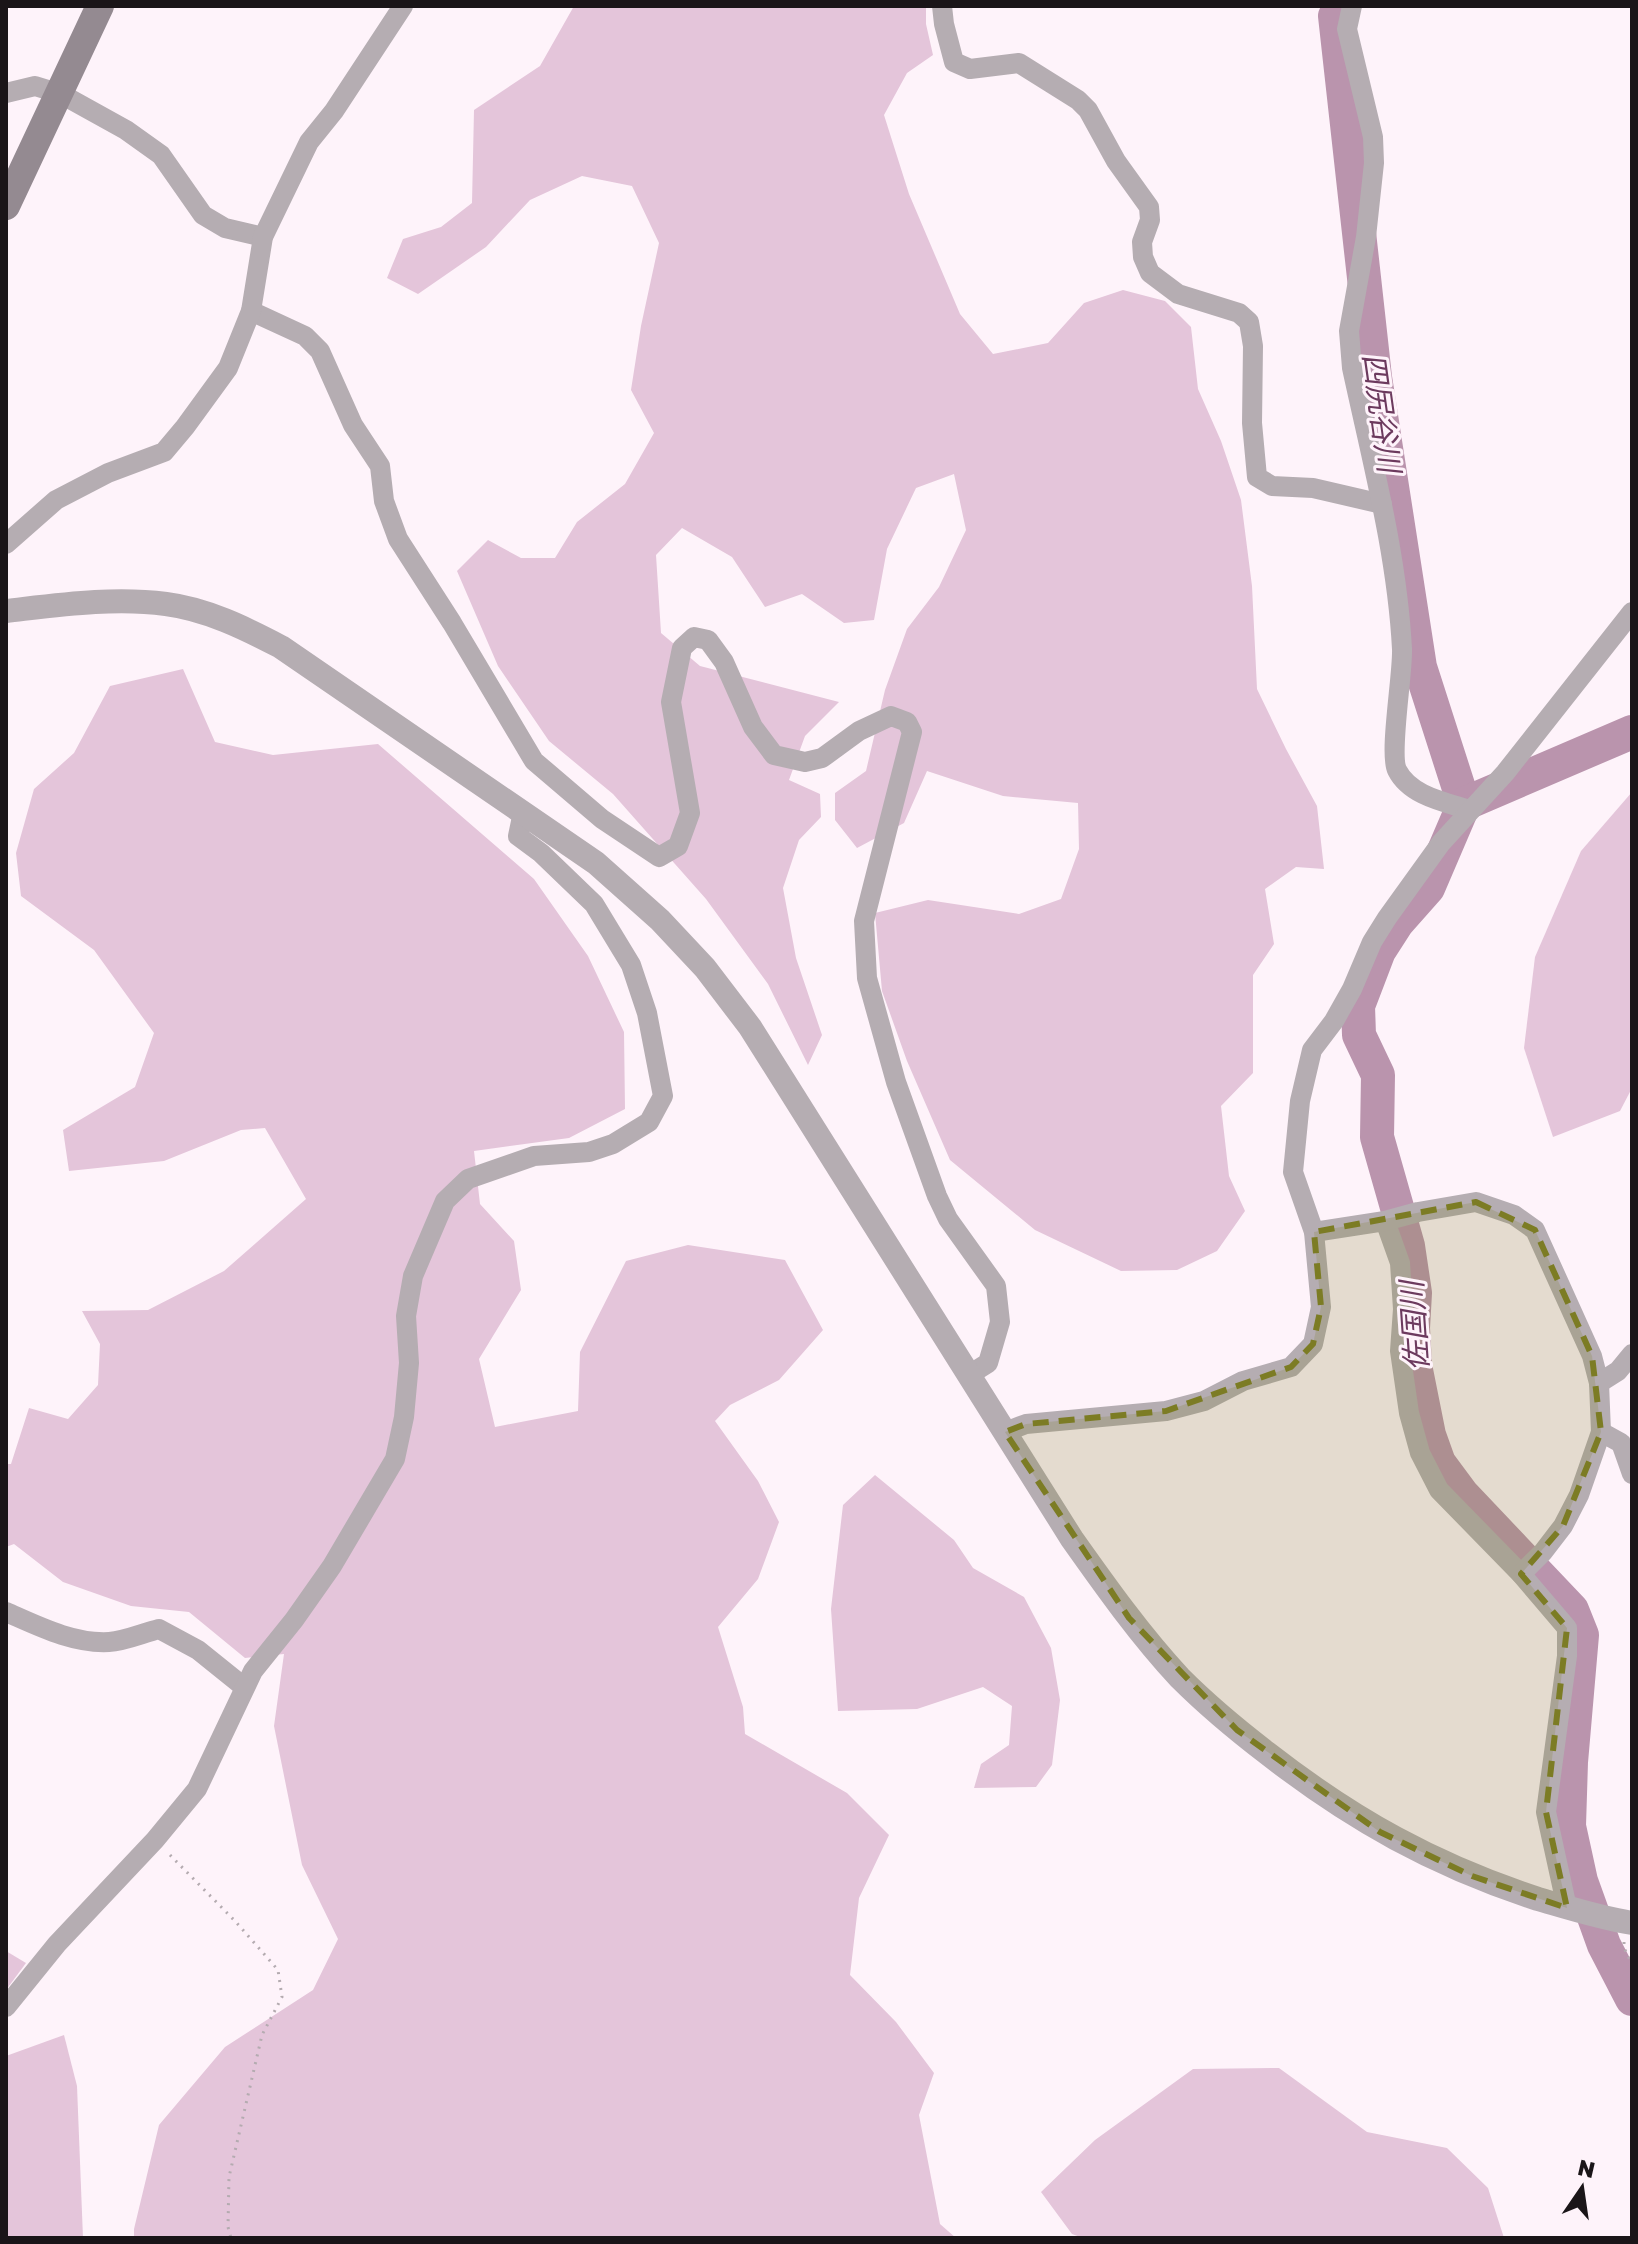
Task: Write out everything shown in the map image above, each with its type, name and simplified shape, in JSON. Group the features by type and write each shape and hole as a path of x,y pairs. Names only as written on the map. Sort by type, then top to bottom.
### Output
{"main road":[{"path":"6,206 100,6"}],"street":[{"path":"6,544 56,500 108,473 164,452 185,427 228,368 251,311 263,237 309,142 334,111 403,6"},
{"path":"942,6 954,62 970,69 1019,63 1078,100 1088,110 1116,161 1149,207 1150,220 1142,242 1143,257 1150,273 1178,294 1239,313 1249,322 1253,346 1252,423 1257,477 1272,486 1313,488 1382,504"},
{"path":"1352,6 1347,29 1373,137 1374,163 1366,237 1349,331 1352,368 1400,598 1403,666 1395,740 1396,768 1422,794 1470,810"},
{"path":"6,93 35,86 61,94 126,130 161,155 203,215 225,228 263,237"},
{"path":"251,311 305,336 320,351 353,425 380,466 384,501 398,539 534,761 602,819 659,857 678,846 690,813 671,702 682,648 694,637 708,640 724,662 753,727 774,755 805,762 822,758 859,731 891,716 907,722 912,732 864,921 864,947 867,978 896,1082 937,1196 948,1219 996,1286 1000,1322 988,1363 969,1375"},
{"path":"6,611 95,601 167,604 235,623 281,647 596,863 660,920 705,968 750,1027 1072,1539 1129,1618 1181,1679 1237,1730 1313,1789 1380,1832 1472,1876 1567,1908 1632,1923"},
{"path":"1005,1432 1026,1424 1166,1411 1204,1401 1243,1381 1291,1367 1313,1344 1321,1307 1314,1232 1293,1172 1300,1101 1312,1050 1334,1021 1352,989 1372,942 1441,843 1505,773 1632,612"},
{"path":"6,2007 57,1944 155,1840 197,1789 244,1687 332,1566 395,1459 404,1417 409,1363 406,1316 413,1276 445,1201 468,1179 534,1156 589,1152 613,1144 649,1122 663,1096 647,1013 631,965 594,904 541,853 518,836 523,812"},
{"path":"1314,1232 1476,1202 1514,1215 1535,1230 1592,1356 1599,1383 1601,1432 1579,1495 1563,1526 1521,1574"},
{"path":"1385,1221 1400,1263 1403,1309 1400,1351 1409,1413 1420,1453 1439,1490 1521,1574 1567,1628 1567,1656 1546,1812 1567,1908"},
{"path":"1599,1383 1618,1371 1632,1354"},
{"path":"1601,1432 1621,1443 1632,1474"},
{"path":"6,1612 46,1631 88,1640 111,1642 159,1629 198,1650 244,1687"}],"path":[{"path":"155,1840 235,1921 278,1970 282,1997 262,2035 229,2177 228,2227 231,2238"}],"highlighted area":[{"path":"1476,1202 1535,1230 1592,1356 1601,1432 1563,1526 1521,1574 1567,1628 1546,1812 1567,1908 1472,1876 1380,1832 1237,1730 1129,1618 1005,1432 1026,1424 1166,1411 1291,1367 1313,1344 1321,1307 1314,1232"}],"shaded area":[{"path":"574,6 926,6 926,24 933,55 907,73 884,115 909,194 960,314 993,354 1048,343 1084,303 1123,290 1165,301 1191,327 1198,389 1221,441 1241,500 1252,586 1257,689 1317,806 1324,869 1296,867 1265,889 1274,944 1253,975 1253,1073 1221,1106 1229,1176 1245,1211 1217,1251 1177,1270 1121,1271 1035,1230 950,1160 907,1061 882,991 875,913 928,900 1019,914 1061,899 1079,849 1078,803 1003,796 927,771 904,823 857,848 835,820 835,793 866,771 885,690 907,629 939,587 966,530 954,474 916,488 887,549 874,620 844,623 802,594 765,607 732,557 682,528 656,555 661,633 700,666 839,702 805,736 789,780 820,794 821,817 799,840 783,888 796,958 822,1035 808,1065 768,984 706,899 613,794 549,741 498,666 457,571 488,540 521,558 555,558 577,522 625,484 654,433 631,390 659,243 632,186 582,176 530,200 486,247 418,294 387,278 403,239 441,227 472,203 474,110 540,66"},
{"path":"183,669 215,742 273,755 378,744 534,879 588,956 624,1032 625,1109 569,1138 474,1151 480,1204 514,1241 521,1290 479,1359 495,1427 578,1411 580,1352 626,1261 688,1245 785,1260 823,1330 779,1380 730,1405 715,1421 758,1481 779,1522 758,1579 718,1627 743,1707 745,1734 847,1793 889,1835 859,1898 850,1975 896,2022 934,2073 919,2115 940,2224 956,2238 134,2238 159,2125 225,2047 313,1990 338,1939 302,1865 274,1726 284,1654 245,1658 189,1612 131,1606 63,1582 14,1544 6,1547 6,1464 11,1464 29,1408 68,1419 98,1385 100,1344 82,1311 148,1310 224,1271 306,1199 265,1128 241,1130 164,1161 69,1171 63,1130 135,1087 154,1033 94,950 21,896 16,853 34,789 74,753 110,686"},
{"path":"1632,792 1632,1088 1620,1111 1553,1137 1524,1048 1535,957 1581,851"},
{"path":"875,1475 954,1540 973,1568 1024,1597 1051,1648 1060,1700 1052,1765 1036,1787 974,1788 981,1764 1009,1745 1012,1706 983,1687 917,1709 838,1711 831,1609 843,1505"},
{"path":"6,1951 26,1963 6,1990"},
{"path":"64,2035 77,2086 83,2238 6,2238 6,2056"},
{"path":"1279,2068 1367,2132 1447,2148 1488,2188 1504,2238 1083,2238 1072,2234 1041,2192 1095,2140 1193,2069"}],"waterway":[{"name":"四尻谷川","path":"1335,16 1375,377 1420,667 1464,804"},
{"name":"佐国川","path":"1632,732 1464,804 1428,888 1397,923 1379,951 1358,1006 1359,1035 1378,1075 1377,1137 1408,1246 1415,1293 1415,1365 1429,1435 1439,1463 1462,1494 1572,1610 1582,1635 1569,1826 1581,1881 1604,1945 1632,1999"}]}
